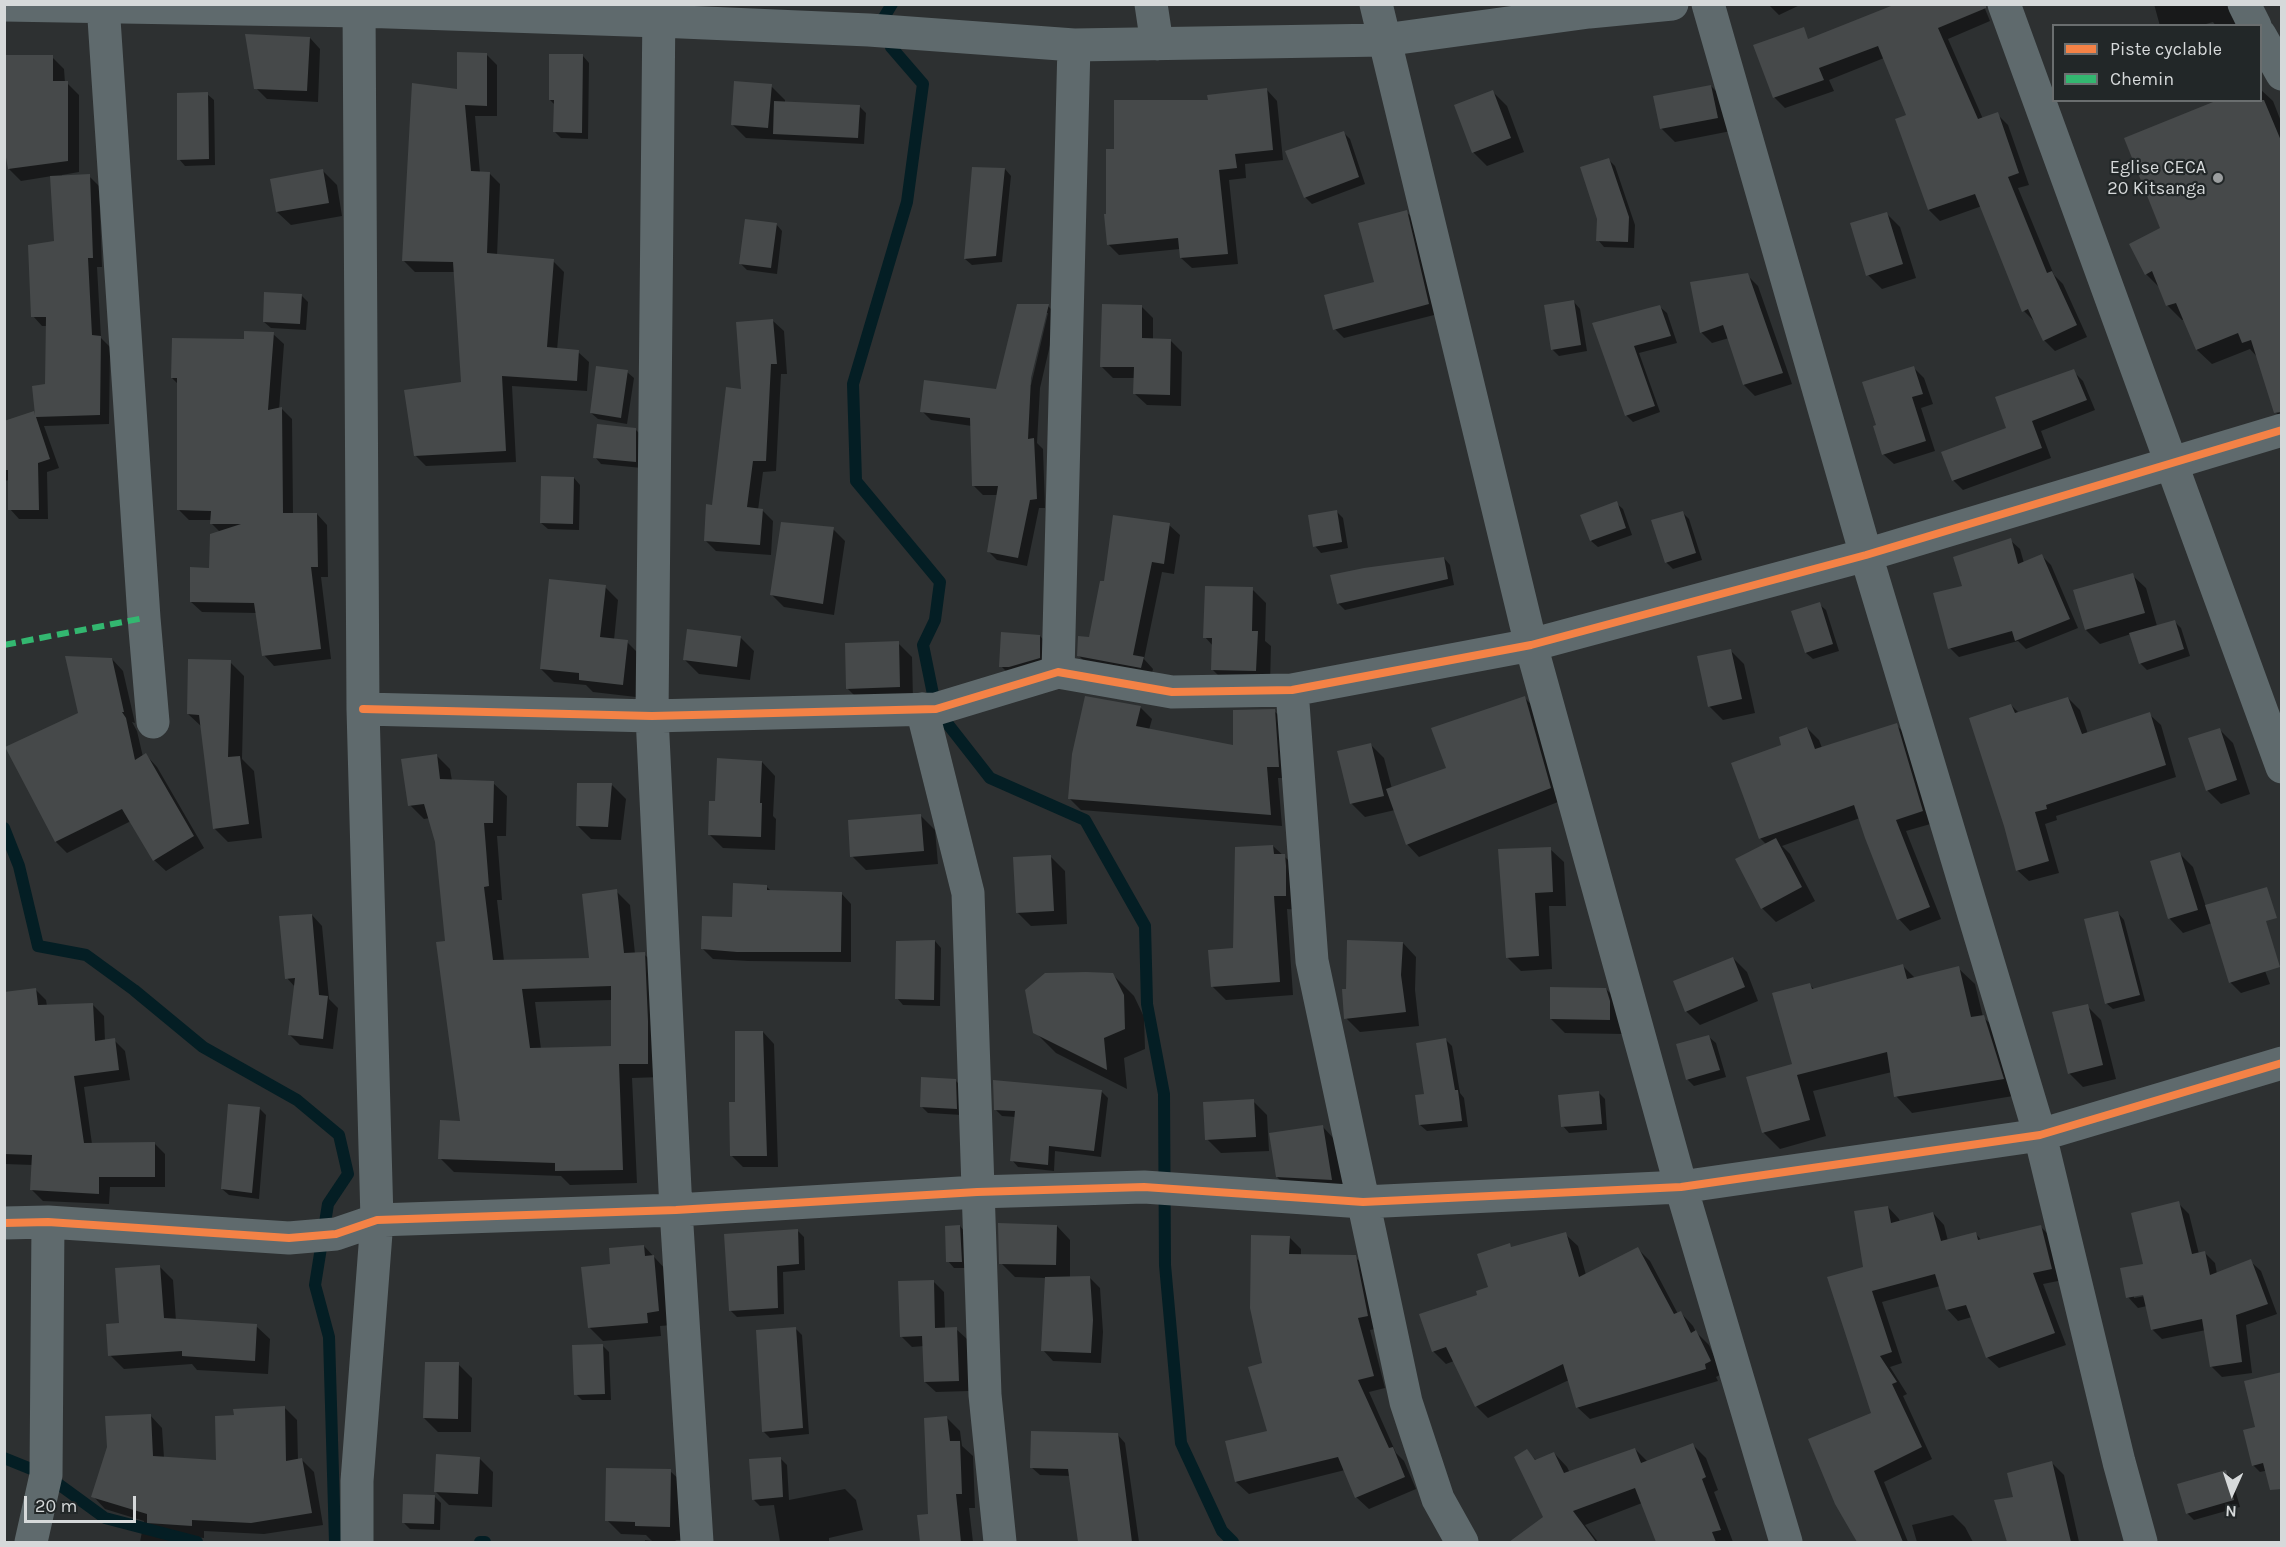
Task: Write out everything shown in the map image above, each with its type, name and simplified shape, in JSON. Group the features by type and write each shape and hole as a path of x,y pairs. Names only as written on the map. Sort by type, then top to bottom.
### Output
{"street":[{"path":"1151,4 1157,44"},
{"path":"1376,4 1531,645 1681,1187 1786,1542"},
{"path":"4,5 659,13 1074,45 1384,40 1588,8 1672,4"},
{"path":"1708,4 1866,555 2040,1135 2119,1462 2141,1542"},
{"path":"2004,4 2282,767"},
{"path":"2244,4 2254,24"},
{"path":"103,5 153,722"},
{"path":"357,1542 357,1481 377,1220 363,708 359,8"},
{"path":"659,13 652,716 676,1210 697,1542"},
{"path":"2262,39 2282,74"},
{"path":"1058,672 1074,45"},
{"path":"363,708 652,716 936,709 1058,672 1172,692 1292,690 1531,645 1866,555 2282,430"},
{"path":"1292,690 1312,961 1406,1402 1438,1499 1462,1542"},
{"path":"922,709 968,893 985,1395 1000,1542"},
{"path":"4,1223 48,1222 290,1238 336,1234 377,1220 676,1210 977,1192 1144,1187 1363,1202 1681,1187 2040,1135 2282,1063"},
{"path":"31,1542 46,1475 48,1222"}],"building":[{"path":"1896,4 1986,4 1986,8 1938,28 1978,119 1998,112 2019,173 2008,177 2047,273 2052,271 2077,325 2043,341 2028,309 2022,312 1975,194 1928,210 1895,119 1906,115 1878,46 1819,68 1824,80 1773,98 1753,45 1804,27 1808,39"},
{"path":"245,34 310,37 307,91 254,89"},
{"path":"457,52 487,53 487,106 465,105 471,171 490,172 487,253 554,259 547,347 579,350 577,381 502,376 506,451 414,456 404,390 461,382 453,262 402,261 412,83 457,89"},
{"path":"549,54 583,54 582,133 553,132 554,100 549,100"},
{"path":"4,55 53,55 53,81 68,81 68,161 8,169 4,146"},
{"path":"734,81 772,84 768,128 731,125"},
{"path":"1711,85 1718,118 1660,129 1653,96"},
{"path":"1267,88 1273,150 1235,154 1237,168 1219,170 1228,254 1180,258 1178,238 1107,245 1104,214 1106,214 1106,149 1114,149 1114,100 1208,100 1207,95"},
{"path":"1493,90 1511,138 1472,153 1454,105"},
{"path":"208,92 209,159 177,160 177,93"},
{"path":"2264,100 2282,143 2282,412 2274,413 2251,340 2242,343 2238,333 2196,350 2176,303 2166,306 2152,271 2145,275 2129,244 2160,228 2124,138 2213,102 2262,102"},
{"path":"774,101 860,105 858,138 773,134"},
{"path":"1344,131 1359,177 1304,198 1285,151"},
{"path":"1609,158 1629,217 1628,242 1596,241 1597,219 1580,167"},
{"path":"972,167 1005,168 996,256 964,259"},
{"path":"323,169 329,203 276,212 270,179"},
{"path":"90,174 93,258 88,258 92,335 101,336 100,415 36,417 50,459 38,463 39,510 8,510 8,470 4,470 4,421 34,411 35,415 32,386 45,384 46,317 31,317 28,245 54,241 50,176"},
{"path":"1407,210 1429,304 1333,330 1324,295 1374,282 1358,223"},
{"path":"1887,212 1903,264 1866,276 1850,223"},
{"path":"745,219 777,223 771,268 739,264"},
{"path":"1748,273 1783,373 1743,385 1723,325 1700,333 1690,282"},
{"path":"264,292 302,294 300,324 263,322"},
{"path":"1574,300 1581,345 1551,350 1544,305"},
{"path":"1017,304 1049,304 1031,378 1028,439 1034,438 1037,499 1030,500 1018,558 987,552 998,486 972,486 970,418 920,412 924,380 996,389"},
{"path":"1102,304 1142,305 1142,338 1171,339 1170,395 1133,394 1134,367 1100,367"},
{"path":"1660,305 1671,336 1634,346 1655,406 1625,416 1592,323"},
{"path":"773,319 777,364 771,364 766,461 753,461 747,507 763,509 760,545 704,541 706,504 712,505 726,387 741,389 736,322"},
{"path":"244,331 274,332 268,410 282,407 283,513 317,513 318,567 311,567 321,649 262,656 254,603 190,602 190,567 209,568 210,534 241,524 210,524 211,511 177,510 177,378 171,378 172,338 244,339"},
{"path":"596,366 628,370 621,418 590,413"},
{"path":"1914,366 1923,394 1912,397 1926,441 1882,455 1873,426 1876,425 1862,382"},
{"path":"2074,369 2087,400 2032,421 2042,448 1952,481 1941,452 2006,428 1995,397"},
{"path":"597,424 636,428 636,462 593,458"},
{"path":"541,476 574,477 573,524 540,523"},
{"path":"1617,501 1626,528 1590,541 1580,515"},
{"path":"1337,510 1342,542 1313,547 1308,515"},
{"path":"1683,511 1696,553 1665,563 1651,520"},
{"path":"1113,515 1170,523 1164,564 1152,562 1133,655 1144,657 1141,668 1077,656 1078,636 1089,637 1100,581 1104,581"},
{"path":"781,522 834,527 823,604 770,595"},
{"path":"2011,538 2018,564 2042,554 2070,619 2015,641 2012,631 1948,649 1933,593 1962,586 1953,557"},
{"path":"1444,557 1448,579 1337,604 1330,575"},
{"path":"2133,573 2145,613 2085,630 2073,590"},
{"path":"549,579 606,585 600,637 628,640 623,685 579,680 579,673 540,669"},
{"path":"1205,586 1253,587 1252,631 1258,631 1256,671 1211,670 1212,638 1203,638"},
{"path":"1820,602 1833,644 1805,653 1791,611"},
{"path":"2175,620 2184,649 2139,664 2129,633"},
{"path":"687,629 741,636 737,667 683,660"},
{"path":"1001,632 1040,635 1040,658 1009,667 999,667"},
{"path":"899,641 900,687 846,689 845,643"},
{"path":"1731,649 1742,699 1708,707 1697,656"},
{"path":"65,656 112,658 124,712 122,712 126,718 135,760 146,753 194,836 153,861 122,809 55,842 5,747 78,713"},
{"path":"188,659 231,660 228,757 240,756 249,824 213,829 199,715 187,714"},
{"path":"1085,696 1141,706 1136,726 1233,745 1233,710 1275,709 1279,767 1267,767 1271,815 1068,799 1072,754"},
{"path":"1525,696 1551,788 1406,845 1386,789 1446,768 1431,728"},
{"path":"2068,697 2082,734 2150,712 2166,765 2046,805 2047,809 2035,812 2049,861 2016,871 1969,718 2011,704 2015,713"},
{"path":"1897,723 1923,811 1896,820 1930,907 1897,920 1854,805 1759,839 1731,763 1781,745 1779,737 1807,727 1815,749"},
{"path":"2220,728 2237,780 2206,791 2188,738"},
{"path":"1371,743 1384,796 1350,804 1337,751"},
{"path":"437,754 440,779 494,781 493,823 484,823 489,886 484,887 493,960 589,958 582,894 617,889 624,953 645,952 648,1021 648,1064 619,1064 623,1170 555,1171 555,1163 438,1159 440,1120 460,1121 436,942 445,941 435,842 424,804 408,806 401,759","holes":["611,986 611,1046 530,1048 522,989"]},
{"path":"717,758 762,761 761,837 708,835 709,801 715,801"},
{"path":"577,783 612,783 608,827 576,826"},
{"path":"921,814 924,851 850,857 848,820"},
{"path":"1776,838 1802,887 1761,909 1735,859"},
{"path":"1273,845 1274,854 1285,854 1286,866 1286,896 1274,896 1280,982 1211,987 1208,950 1233,948 1235,847"},
{"path":"1551,847 1553,892 1535,893 1539,956 1506,958 1498,849"},
{"path":"2180,852 2198,910 2168,919 2150,861"},
{"path":"1051,855 1054,911 1016,913 1013,857"},
{"path":"733,883 767,885 767,890 842,892 841,952 737,952 701,949 702,916 732,917"},
{"path":"2267,887 2277,918 2266,921 2280,967 2229,983 2205,905"},
{"path":"2118,911 2140,995 2105,1004 2084,919"},
{"path":"312,914 319,995 328,996 323,1039 288,1035 295,978 285,979 279,916"},
{"path":"935,940 934,1000 895,999 896,941"},
{"path":"1347,940 1403,942 1401,975 1406,1012 1344,1019 1342,989 1346,989"},
{"path":"1733,957 1745,987 1685,1012 1673,981"},
{"path":"1903,964 1907,979 1959,966 1971,1017 1984,1015 2004,1079 1894,1097 1887,1052 1797,1075 1810,1120 1762,1133 1746,1077 1792,1064 1772,993 1810,983 1812,989"},
{"path":"1045,973 1113,973 1124,995 1125,1029 1104,1038 1107,1070 1033,1033 1025,990"},
{"path":"1550,987 1606,988 1610,1001 1610,1020 1550,1019"},
{"path":"36,988 38,1005 93,1003 95,1041 115,1038 119,1070 74,1076 84,1143 155,1142 155,1177 99,1177 99,1194 30,1190 32,1155 4,1154 4,992"},
{"path":"2088,1004 2103,1065 2068,1074 2052,1012"},
{"path":"735,1031 763,1031 767,1156 730,1156 729,1102 735,1102"},
{"path":"1709,1035 1720,1070 1686,1080 1676,1044"},
{"path":"1446,1038 1455,1090 1458,1090 1462,1121 1419,1125 1415,1095 1424,1094 1416,1043"},
{"path":"921,1077 956,1079 957,1109 920,1107"},
{"path":"993,1080 1102,1090 1094,1151 1049,1146 1048,1165 1010,1161 1015,1111 994,1110"},
{"path":"1599,1091 1602,1124 1561,1127 1558,1095"},
{"path":"1254,1099 1256,1137 1205,1140 1203,1102"},
{"path":"228,1104 260,1107 252,1193 221,1189"},
{"path":"1323,1125 1332,1180 1276,1177 1269,1133"},
{"path":"2179,1201 2192,1254 2205,1251 2210,1275 2251,1259 2268,1304 2236,1315 2242,1362 2210,1367 2202,1319 2151,1330 2143,1295 2126,1298 2120,1268 2143,1264 2131,1213"},
{"path":"1888,1206 1891,1223 1933,1212 1941,1241 1976,1232 1978,1240 2041,1225 2052,1269 2033,1273 2055,1333 1986,1358 1966,1305 1946,1310 1935,1274 1872,1291 1892,1352 1880,1356 1897,1382 1892,1384 1922,1447 1874,1471 1903,1542 1857,1542 1835,1504 1808,1439 1871,1413 1827,1277 1863,1267 1854,1211"},
{"path":"998,1223 1057,1225 1056,1265 999,1264"},
{"path":"960,1225 962,1262 946,1262 945,1226"},
{"path":"798,1229 799,1264 777,1266 778,1308 729,1311 724,1234"},
{"path":"1566,1232 1579,1277 1638,1247 1674,1314 1681,1311 1691,1333 1696,1330 1711,1361 1705,1364 1706,1369 1576,1408 1563,1364 1475,1407 1446,1347 1432,1352 1419,1314 1477,1295 1476,1291 1488,1287 1477,1254 1510,1243 1511,1247"},
{"path":"1251,1235 1290,1236 1289,1254 1356,1255 1368,1316 1358,1318 1374,1376 1358,1380 1389,1448 1393,1447 1405,1477 1355,1498 1338,1457 1235,1482 1225,1441 1267,1431 1248,1367 1262,1363 1250,1308"},
{"path":"644,1245 645,1256 654,1255 659,1311 647,1313 648,1323 588,1328 581,1267 610,1264 609,1248"},
{"path":"160,1265 164,1318 257,1324 255,1361 182,1356 182,1351 108,1356 106,1324 119,1323 115,1268"},
{"path":"1090,1276 1093,1320 1091,1353 1041,1351 1045,1277"},
{"path":"934,1280 935,1328 957,1327 959,1381 924,1382 922,1336 900,1337 898,1281"},
{"path":"796,1327 803,1428 762,1432 756,1330"},
{"path":"603,1344 605,1394 574,1395 572,1345"},
{"path":"425,1362 459,1362 458,1419 423,1418"},
{"path":"2282,1372 2282,1489 2270,1490 2263,1463 2252,1466 2243,1430 2255,1427 2244,1381"},
{"path":"285,1406 286,1461 302,1458 312,1513 251,1523 192,1520 192,1526 147,1523 147,1514 91,1497 107,1447 105,1416 151,1414 153,1456 216,1460 215,1416 234,1415 233,1409"},
{"path":"947,1416 950,1441 960,1441 962,1494 956,1494 961,1542 920,1542 917,1515 928,1514 924,1418"},
{"path":"1031,1431 1118,1433 1132,1542 1078,1542 1068,1469 1030,1468"},
{"path":"1693,1443 1706,1477 1702,1479 1721,1530 1712,1532 1716,1542 1656,1542 1635,1488 1573,1511 1596,1542 1509,1542 1543,1517 1514,1457 1527,1449 1535,1460 1554,1452 1564,1473 1635,1448 1641,1463"},
{"path":"436,1454 480,1457 478,1494 434,1492"},
{"path":"781,1457 783,1497 752,1500 749,1459"},
{"path":"2052,1461 2071,1542 2007,1542 1994,1500 2013,1497 2007,1473"},
{"path":"606,1468 671,1469 670,1527 635,1526 635,1522 605,1521"},
{"path":"2226,1470 2234,1500 2186,1514 2177,1484"},
{"path":"403,1494 435,1495 434,1524 402,1523"}],"waterway":[{"path":"892,4 883,19 891,47 923,84 907,202 853,384 856,481 940,582 935,620 923,645 936,709 990,778 1085,820 1145,926 1147,1004 1164,1094 1165,1265 1181,1443 1222,1531 1233,1542"},
{"path":"4,828 19,866 38,946 86,955 134,990 203,1047 297,1100 339,1135 348,1174 328,1204 315,1285 329,1337 335,1542"},
{"path":"4,1458 46,1475 105,1518 197,1542"},
{"path":"480,1542 485,1542"}],"marked path":[{"path":"4,645 144,618"}],"cycle path":[{"path":"363,709 652,716 936,709 1058,672 1172,692 1292,690 1531,645 1866,555 2282,430"},
{"path":"4,1223 48,1222 289,1238 336,1234 377,1220 676,1210 977,1192 1144,1187 1363,1202 1681,1187 2040,1135 2282,1063"}],"place":[{"name":"Eglise CECA 20 Kitsanga","path":"2218,178"}]}
